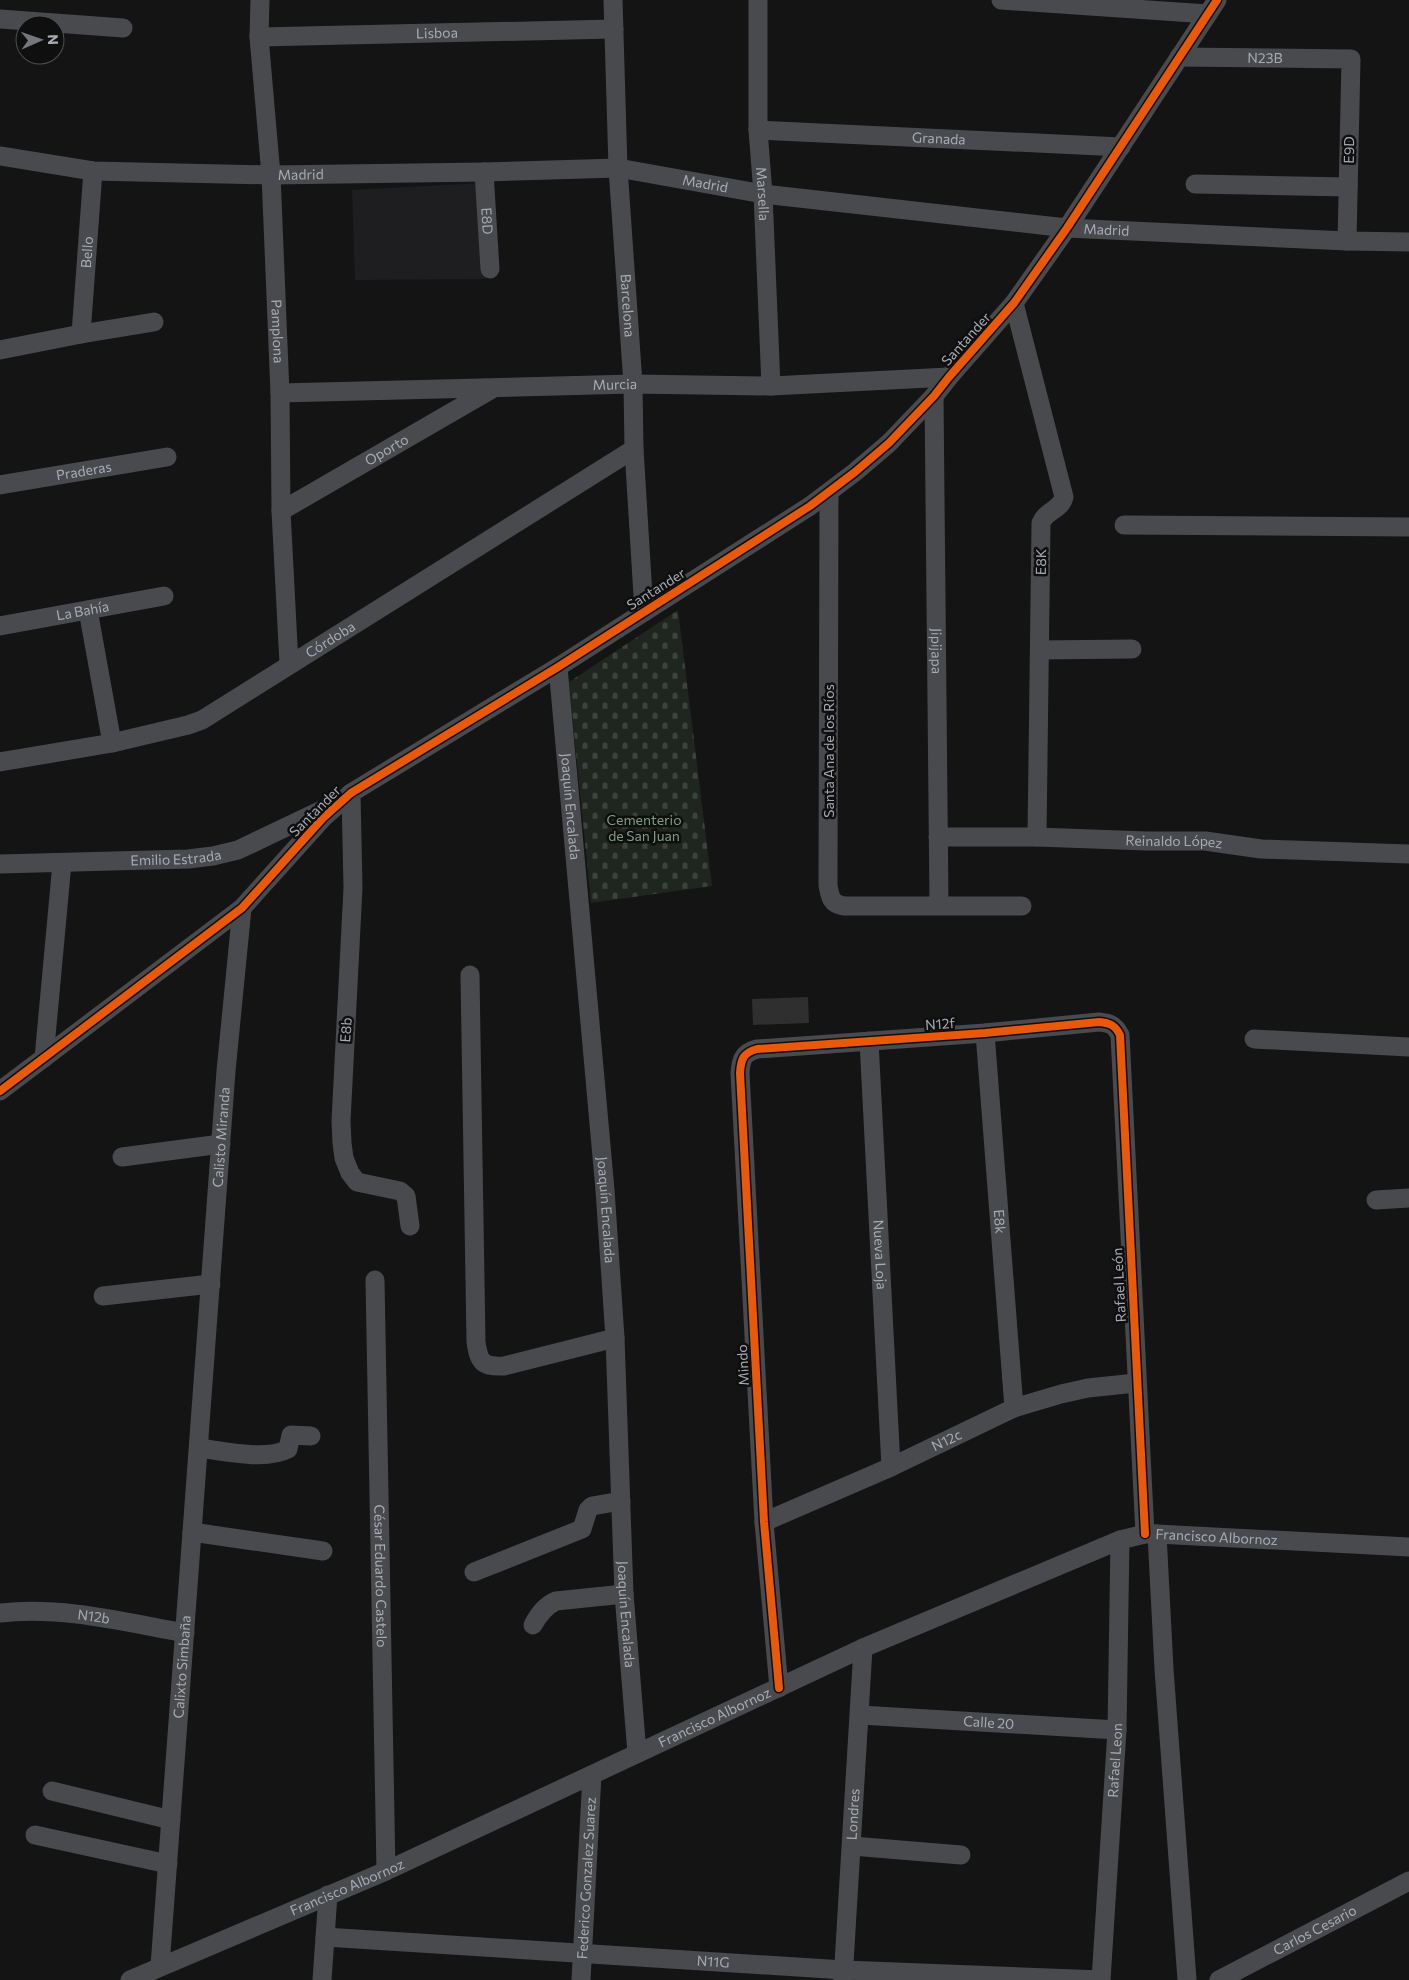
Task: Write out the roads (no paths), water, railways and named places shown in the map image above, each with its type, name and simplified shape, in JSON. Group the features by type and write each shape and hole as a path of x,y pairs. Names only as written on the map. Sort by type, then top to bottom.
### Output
{"street":[{"name":"Pamplona","path":"260,0 259,37 271,175 280,392 281,511 289,664"},
{"name":"Barcelona","path":"613,0 618,168 633,384 634,450 644,612"},
{"name":"Marsella","path":"758,0 758,130 763,194 771,386"},
{"path":"1000,0 1213,7"},
{"name":"Santander","path":"0,1091 242,908 345,797 558,668 829,492 889,443 934,396 1014,303 1067,228 1213,7"},
{"path":"0,19 123,28"},
{"name":"Lisboa","path":"259,37 614,29"},
{"name":"N23B","path":"1179,57 1350,59"},
{"name":"E9D","path":"1347,241 1350,59"},
{"name":"Granada","path":"758,130 1121,147"},
{"name":"Madrid","path":"0,156 93,171 271,175 618,168 763,194 1067,228 1347,241 1409,242"},
{"name":"Bello","path":"81,334 93,171"},
{"name":"E8D","path":"484,172 490,269"},
{"path":"1195,184 1348,187"},
{"name":"E8K","path":"1014,303 1064,497 1059,506 1045,515 1041,524 1037,837"},
{"path":"0,350 154,322"},
{"name":"Murcia","path":"280,392 633,384 771,386 949,377"},
{"name":"Oporto","path":"281,511 493,388"},
{"name":"Jipijapa","path":"934,396 939,905"},
{"name":"Córdoba","path":"0,762 112,743 188,726 202,720 634,450"},
{"name":"Praderas","path":"0,485 167,457"},
{"name":"Santa Ana de los Ríos","path":"829,492 829,894 832,901 837,905 844,906 939,905"},
{"path":"1124,525 1409,527"},
{"name":"La Bahía","path":"0,626 164,596"},
{"path":"88,610 112,743"},
{"path":"1040,650 1132,649"},
{"name":"Joaquín Encalada","path":"558,668 605,1190 616,1338 624,1594 637,1753"},
{"name":"Emilio Estrada","path":"0,864 213,856 238,850 345,797"},
{"name":"E8b","path":"345,797 353,888 342,1088 342,1143 346,1166 357,1182 364,1185 400,1191 406,1196 410,1226"},
{"name":"Reinaldo López","path":"938,837 1205,841 1261,849 1409,854"},
{"path":"44,1058 62,862"},
{"path":"939,905 1022,906"},
{"name":"Calisto Miranda","path":"204,1367 242,908"},
{"path":"470,976 476,1342 478,1356 483,1364 504,1366 616,1338"},
{"name":"N12f","path":"757,1049 985,1033 1099,1022 1109,1023 1116,1027 1120,1034"},
{"name":"E8k","path":"985,1033 1014,1408"},
{"name":"Rafael León","path":"1120,1034 1136,1383 1164,1668 1187,1980"},
{"path":"1254,1039 1409,1047"},
{"name":"Nueva Loja","path":"869,1041 891,1467"},
{"name":"Mindo","path":"757,1049 743,1055 740,1073 764,1522 779,1688"},
{"path":"122,1157 221,1144"},
{"path":"1376,1200 1409,1198"},
{"name":"César Eduardo Castelo","path":"375,1280 386,1871"},
{"path":"103,1296 210,1284"},
{"name":"Calixto Simbaña","path":"160,1966 204,1367"},
{"name":"N12c","path":"764,1522 891,1467 1014,1408 1088,1388 1136,1383"},
{"path":"199,1448 266,1454 288,1449 291,1436 310,1436"},
{"path":"474,1572 582,1529 588,1510 592,1506 621,1502"},
{"path":"192,1532 323,1551"},
{"name":"Francisco Albornoz","path":"130,1980 386,1871 863,1648 1120,1540 1151,1534 1409,1547"},
{"name":"Rafael Leon","path":"1101,1980 1117,1730 1120,1540"},
{"path":"533,1625 540,1612 556,1601 624,1594"},
{"name":"N12b","path":"0,1613 22,1610 72,1614 185,1633"},
{"name":"Londres","path":"844,1975 863,1648"},
{"name":"Calle 20","path":"860,1715 1117,1730"},
{"name":"Federico Gonzalez Suarez","path":"581,1980 592,1776"},
{"path":"52,1791 170,1820"},
{"path":"35,1835 168,1864"},
{"path":"852,1846 961,1855"},
{"name":"Carlos Cesario","path":"1219,1980 1409,1881"},
{"path":"322,1980 328,1895"},
{"name":"N11G","path":"325,1937 583,1953 844,1975 1101,1980"}],"park label":[{"name":"Cementerio de San Juan","path":"644,828"}]}
